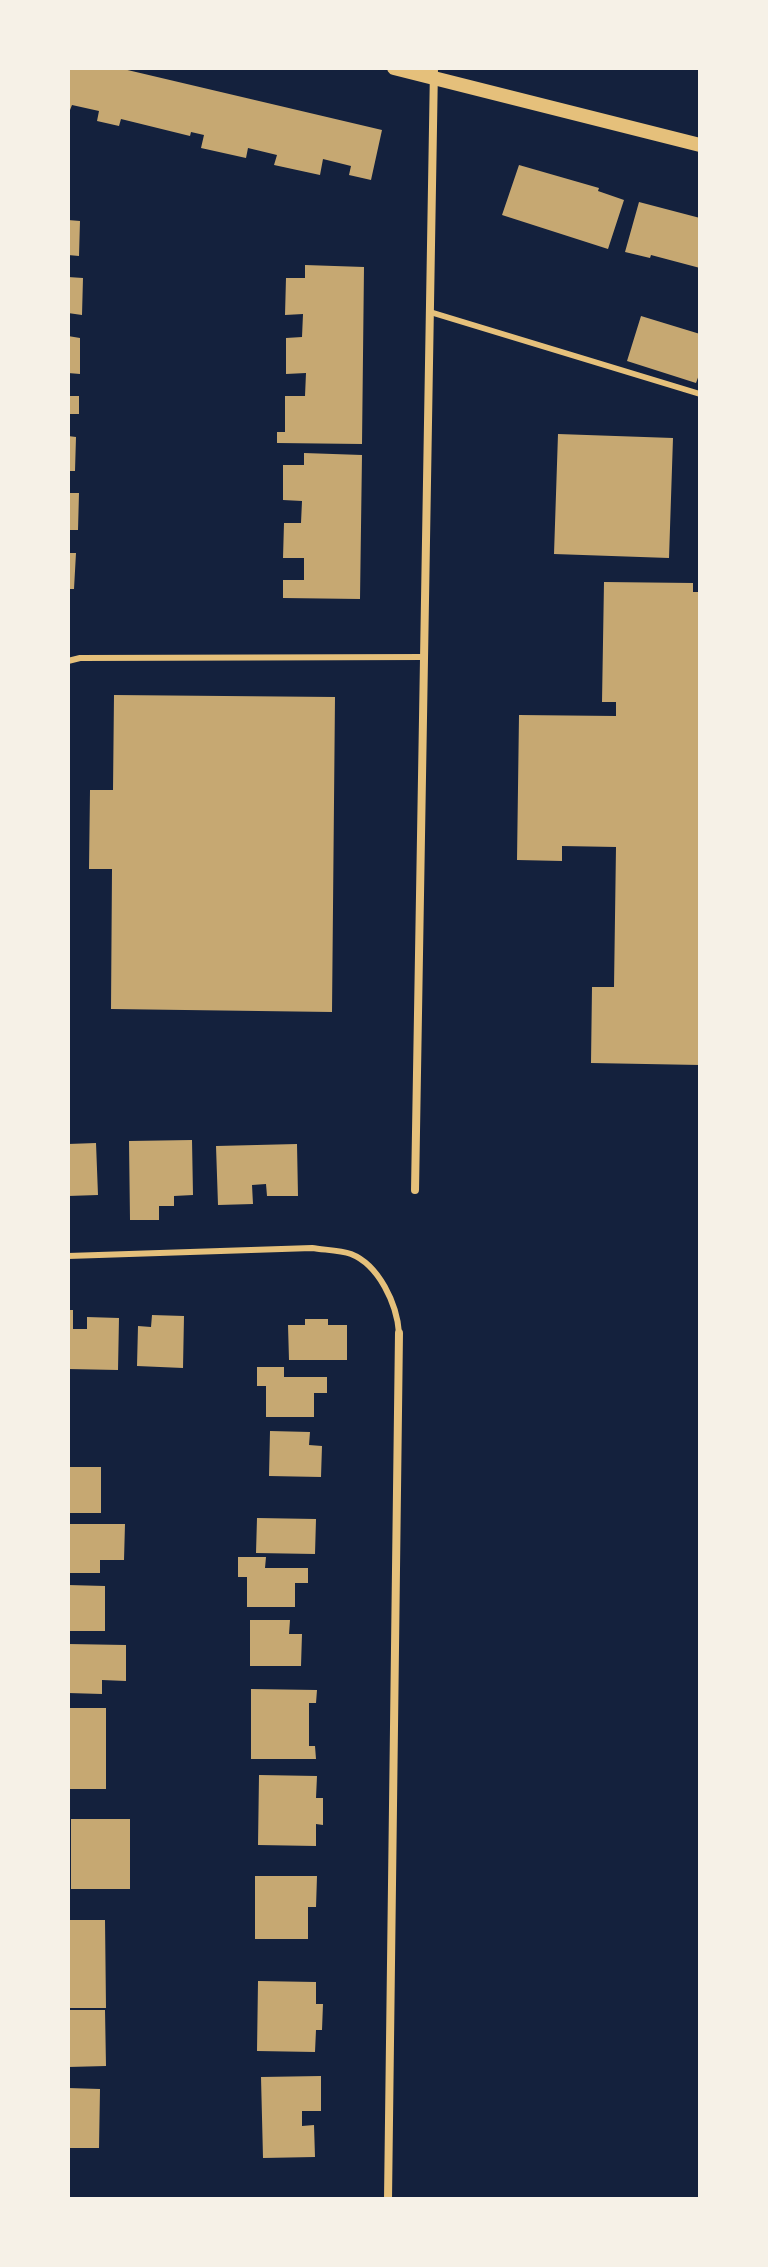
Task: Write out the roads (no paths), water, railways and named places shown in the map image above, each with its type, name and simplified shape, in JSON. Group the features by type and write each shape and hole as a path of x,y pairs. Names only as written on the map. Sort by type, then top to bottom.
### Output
{"street":[{"path":"394,68 434,72 700,145"},
{"path":"415,1190 434,72"},
{"path":"388,2199 399,1333"}],"lane":[{"path":"430,312 700,394"},
{"path":"68,661 80,658 424,657"},
{"path":"68,1256 312,1248 352,1254 380,1278 397,1313 399,1333"}]}
